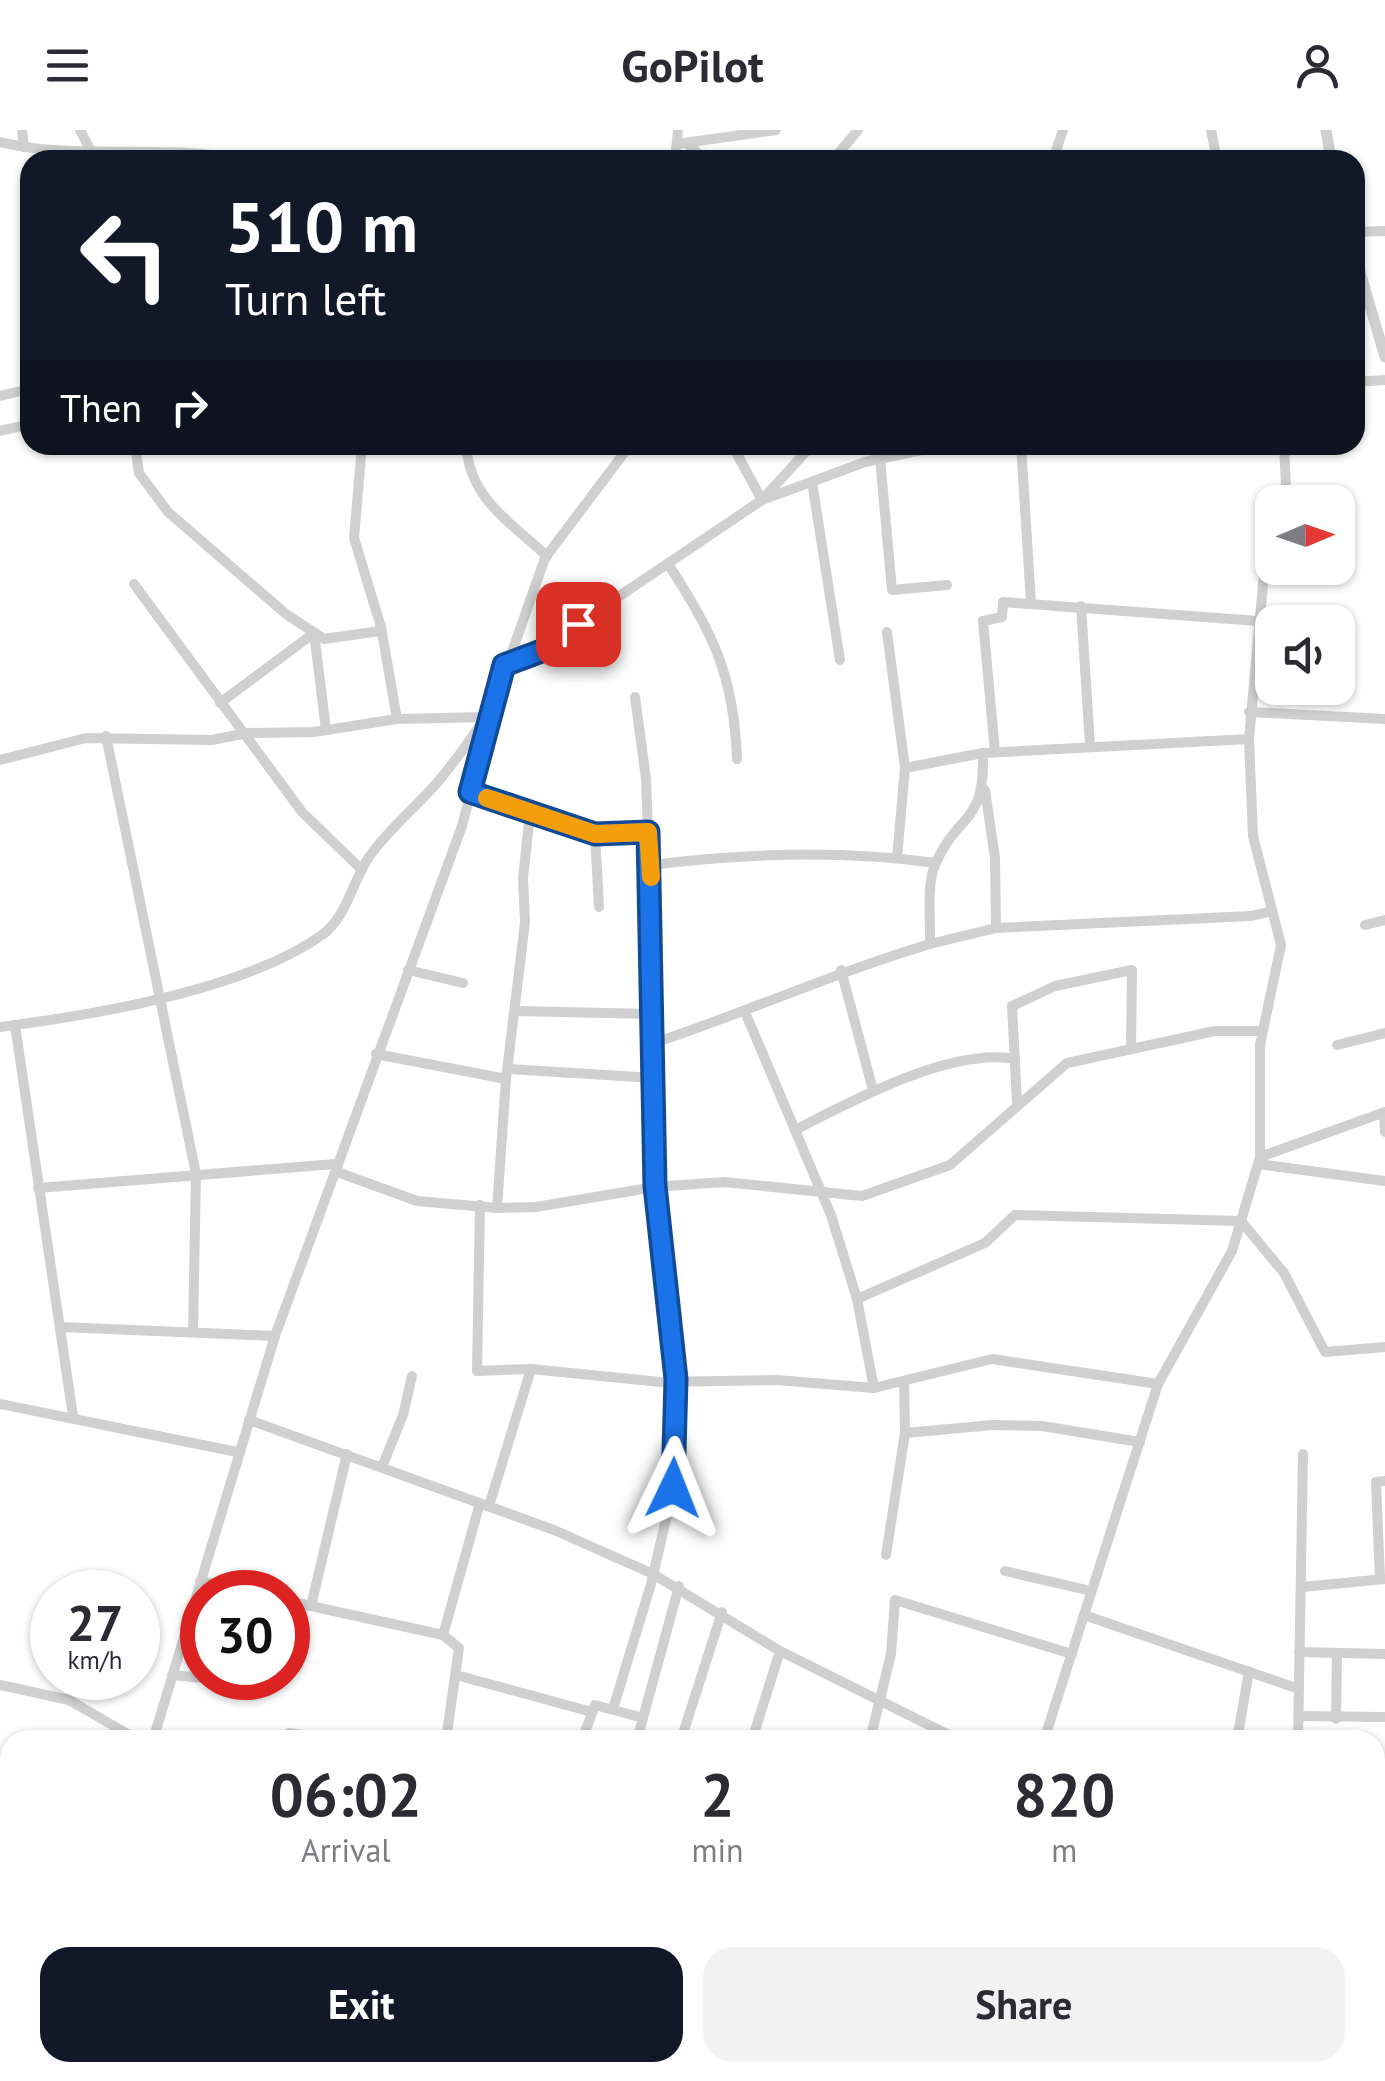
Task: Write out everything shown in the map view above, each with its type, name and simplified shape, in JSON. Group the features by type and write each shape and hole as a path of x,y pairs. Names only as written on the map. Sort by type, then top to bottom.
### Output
{"street":[{"path":"22,130 24,147"},
{"path":"678,130 682,144 679,150"},
{"path":"682,144 776,130"},
{"path":"841,150 858,130"},
{"path":"0,142 58,150"},
{"path":"682,144 691,150"},
{"path":"1365,289 1385,357"},
{"path":"137,455 140,473 168,512 314,632 324,639 380,631"},
{"path":"361,455 354,538 380,631 397,719"},
{"path":"467,455 469,474 480,494 547,556"},
{"path":"203,1570 275,1336 462,826 504,665 547,556 623,455"},
{"path":"737,455 762,500"},
{"path":"504,665 560,644 578,624 762,500 803,455"},
{"path":"762,500 899,455"},
{"path":"1022,455 1031,603"},
{"path":"1284,455 1286,485"},
{"path":"880,459 892,590 947,585"},
{"path":"812,482 840,660"},
{"path":"668,564 723,658 736,722 737,759"},
{"path":"134,584 302,812 362,870"},
{"path":"930,944 936,863 975,812 984,788 989,752 983,621 1002,617 1003,602 1255,621"},
{"path":"1082,606 1090,745"},
{"path":"220,703 314,632"},
{"path":"314,632 326,730"},
{"path":"887,632 904,768 897,858"},
{"path":"1047,1730 1158,1384 1232,1251 1259,1160 1262,1032 1281,944 1252,836 1249,712 1255,651"},
{"path":"612,1709 654,1574 673,1488 676,1379 655,1186 651,864 646,779 635,697"},
{"path":"0,1027 159,998 245,972 324,934 338,918 362,870 442,777 494,703"},
{"path":"1249,712 1385,719"},
{"path":"1,756 106,736 212,740 247,733 326,730 397,719 485,717"},
{"path":"106,736 196,1174 194,1332"},
{"path":"904,768 989,752 1249,739"},
{"path":"984,788 995,858 996,928"},
{"path":"470,792 595,834 648,832"},
{"path":"497,1208 525,922 523,878 530,814"},
{"path":"595,834 599,907"},
{"path":"651,864 724,855 897,858 936,863"},
{"path":"654,1043 745,1012 841,970 996,928 1251,916 1272,911"},
{"path":"1365,925 1385,920"},
{"path":"408,970 463,983"},
{"path":"841,970 873,1090"},
{"path":"1017,1102 1012,1006 1055,986 1132,970 1131,1048"},
{"path":"514,1011 653,1014"},
{"path":"745,1012 795,1130 857,1298 874,1388"},
{"path":"16,1025 74,1416"},
{"path":"335,1164 340,1172 417,1201 497,1208 536,1208 655,1186 724,1182 820,1195 862,1196 950,1164 1017,1102 1068,1063 1215,1031 1262,1032"},
{"path":"1337,1045 1385,1033"},
{"path":"376,1054 508,1074 654,1078"},
{"path":"795,1130 873,1090 976,1056 1015,1060"},
{"path":"1259,1160 1384,1112 1385,1132"},
{"path":"1259,1160 1385,1181"},
{"path":"38,1188 335,1164"},
{"path":"480,1205 477,1371 531,1369 661,1382 676,1379 874,1388 992,1359 1158,1384"},
{"path":"857,1298 986,1243 1015,1215 1241,1220 1284,1273 1325,1352 1385,1347"},
{"path":"61,1327 275,1336"},
{"path":"443,1634 531,1369"},
{"path":"382,1467 403,1415 412,1376"},
{"path":"886,1555 905,1433 904,1380"},
{"path":"0,1404 237,1452"},
{"path":"249,1420 484,1504 654,1574 780,1650 940,1730"},
{"path":"905,1433 993,1425 1042,1426 1140,1442"},
{"path":"347,1454 311,1606 443,1634 460,1648 448,1730"},
{"path":"1298,1730 1303,1454"},
{"path":"1302,1587 1382,1579 1376,1482 1385,1481"},
{"path":"1006,1572 1092,1591"},
{"path":"640,1730 678,1586"},
{"path":"872,1730 891,1654 895,1600 1072,1654"},
{"path":"685,1730 722,1612"},
{"path":"1084,1615 1299,1689"},
{"path":"156,1730 180,1648"},
{"path":"755,1730 780,1650"},
{"path":"1299,1652 1385,1654"},
{"path":"1336,1719 1337,1653"},
{"path":"1239,1730 1249,1671"},
{"path":"172,1675 180,1676"},
{"path":"456,1675 592,1712"},
{"path":"0,1685 69,1700 121,1730"},
{"path":"586,1730 595,1704 643,1718"},
{"path":"1299,1716 1385,1717"}],"slow traffic":[{"path":"487,798 595,834 648,832 651,877"}],"route":[{"path":"578,624 560,644 504,665 470,792 595,834 648,832 655,1186 676,1379 673,1488"}]}
